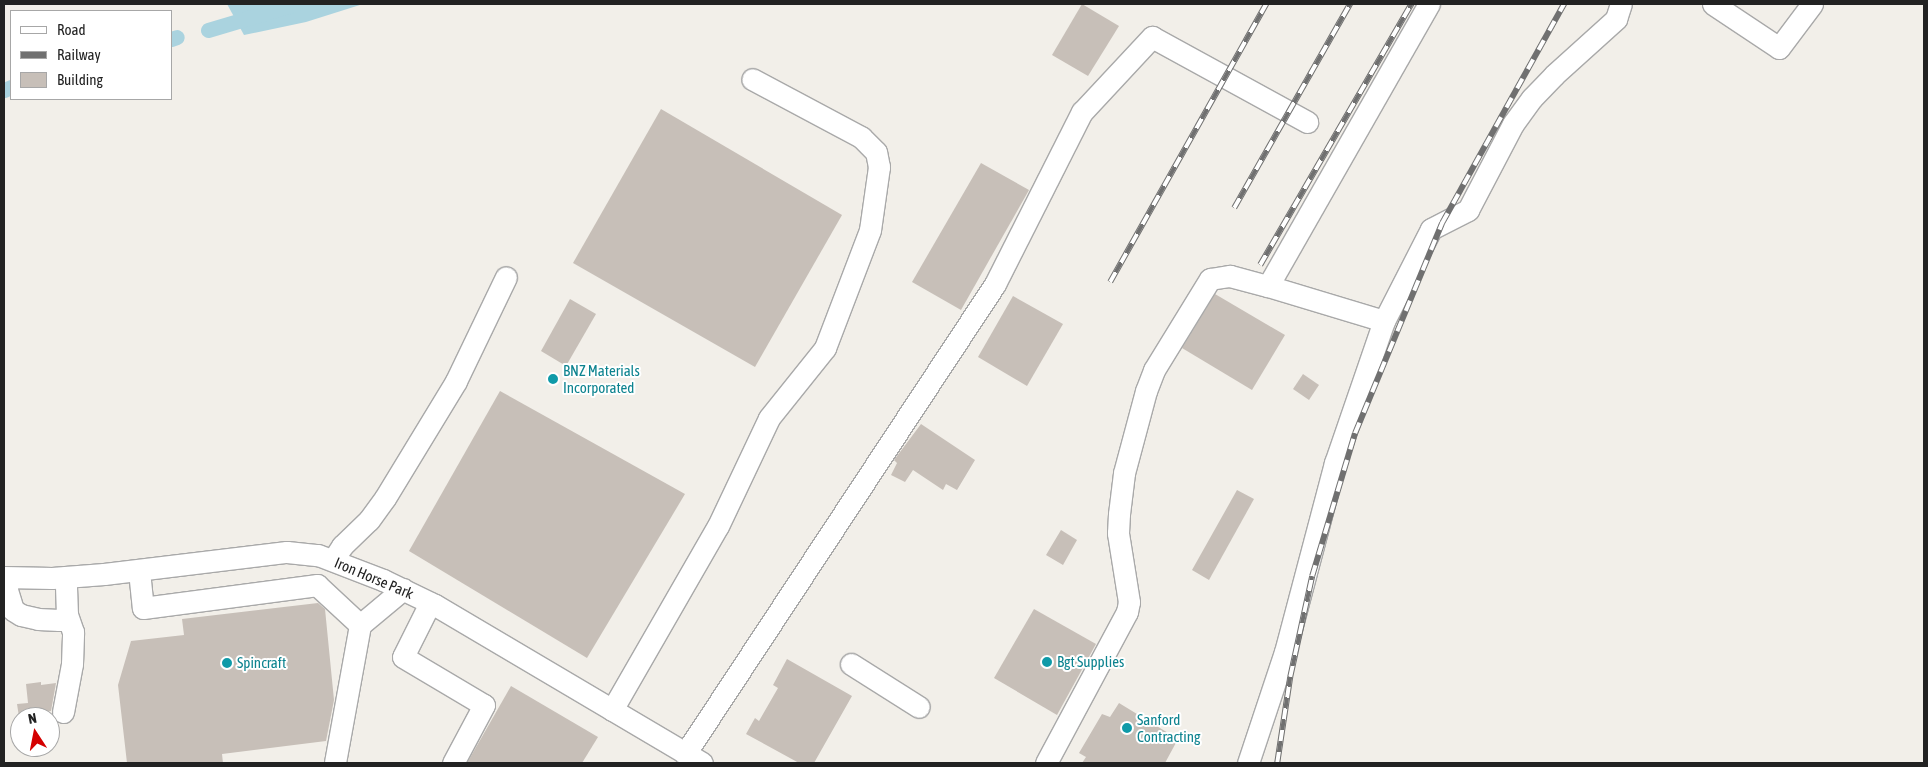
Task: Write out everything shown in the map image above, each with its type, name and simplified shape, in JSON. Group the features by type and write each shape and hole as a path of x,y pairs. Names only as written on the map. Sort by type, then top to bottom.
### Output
{"street":[{"path":"1268,286 1430,4"},
{"path":"1248,763 1285,652 1335,463 1384,321 1431,229 1468,210 1514,124 1532,98 1554,75 1616,19 1621,4"},
{"path":"1713,4 1779,48 1812,4"},
{"path":"697,761 995,284 1082,112 1152,37 1307,122"},
{"path":"612,710 718,526 769,418 825,348 870,230 879,167 876,152 861,137 752,79"},
{"path":"1046,763 1127,612 1129,602 1118,533 1118,514 1124,473 1146,391 1154,370 1210,279 1230,276 1384,321"},
{"path":"333,560 342,546 369,520 390,489 456,381 506,277"},
{"name":"Iron Horse Park","path":"6,577 66,577 287,552 304,553 333,560 403,589 430,603 697,761"},
{"path":"139,570 143,608 317,585 360,625"},
{"path":"6,577 13,610 21,616 38,620 60,620 68,615"},
{"path":"63,712 72,664 73,632 68,615 66,577"},
{"path":"335,763 360,625 403,589"},
{"path":"430,603 403,656 484,705 453,763"},
{"path":"851,664 919,707"}],"water":[{"path":"227,4 363,4 306,22 244,35"}],"building":[{"path":"1082,4 1119,26 1088,76 1052,55"},
{"path":"661,109 842,215 755,367 573,263"},
{"path":"981,163 1029,190 961,310 912,282"},
{"path":"1215,294 1285,335 1252,390 1182,348"},
{"path":"1013,296 1063,324 1027,386 978,357"},
{"path":"570,299 596,314 566,366 541,351"},
{"path":"1303,374 1319,385 1309,400 1293,389"},
{"path":"500,391 685,494 587,658 409,551"},
{"path":"921,424 975,460 957,490 946,484 943,490 913,470 905,482 891,475 897,463 894,460"},
{"path":"1237,490 1254,499 1209,580 1192,570"},
{"path":"1061,530 1077,540 1063,565 1046,555"},
{"name":"Spincraft","path":"318,603 325,609 334,700 326,741 222,754 223,763 127,763 118,685 131,641 184,635 182,619"},
{"name":"Bgt Supplies","path":"1034,609 1096,644 1057,715 994,678"},
{"path":"787,659 852,696 814,763 799,763 746,734 755,718 759,721 778,688 773,685"},
{"path":"56,683 52,707 17,707 17,704 28,703 26,684"},
{"path":"511,686 598,737 582,763 467,763"},
{"name":"Sanford Contracting","path":"1119,703 1178,739 1165,763 1082,763 1086,757 1079,753 1102,714 1110,717"}],"waterway":[{"path":"208,30 296,4"},
{"path":"172,39 177,37"},
{"path":"4,90 10,87"}],"railway":[{"path":"1110,282 1266,4"},
{"path":"1234,208 1350,4"},
{"path":"1260,265 1411,4"},
{"path":"1277,763 1290,677 1312,576 1355,433 1442,223 1564,4"}],"place":[{"name":"BNZ Materials Incorporated","path":"553,379"},
{"name":"Bgt Supplies","path":"1047,662"},
{"name":"Spincraft","path":"227,663"},
{"name":"Sanford Contracting","path":"1127,728"}]}
